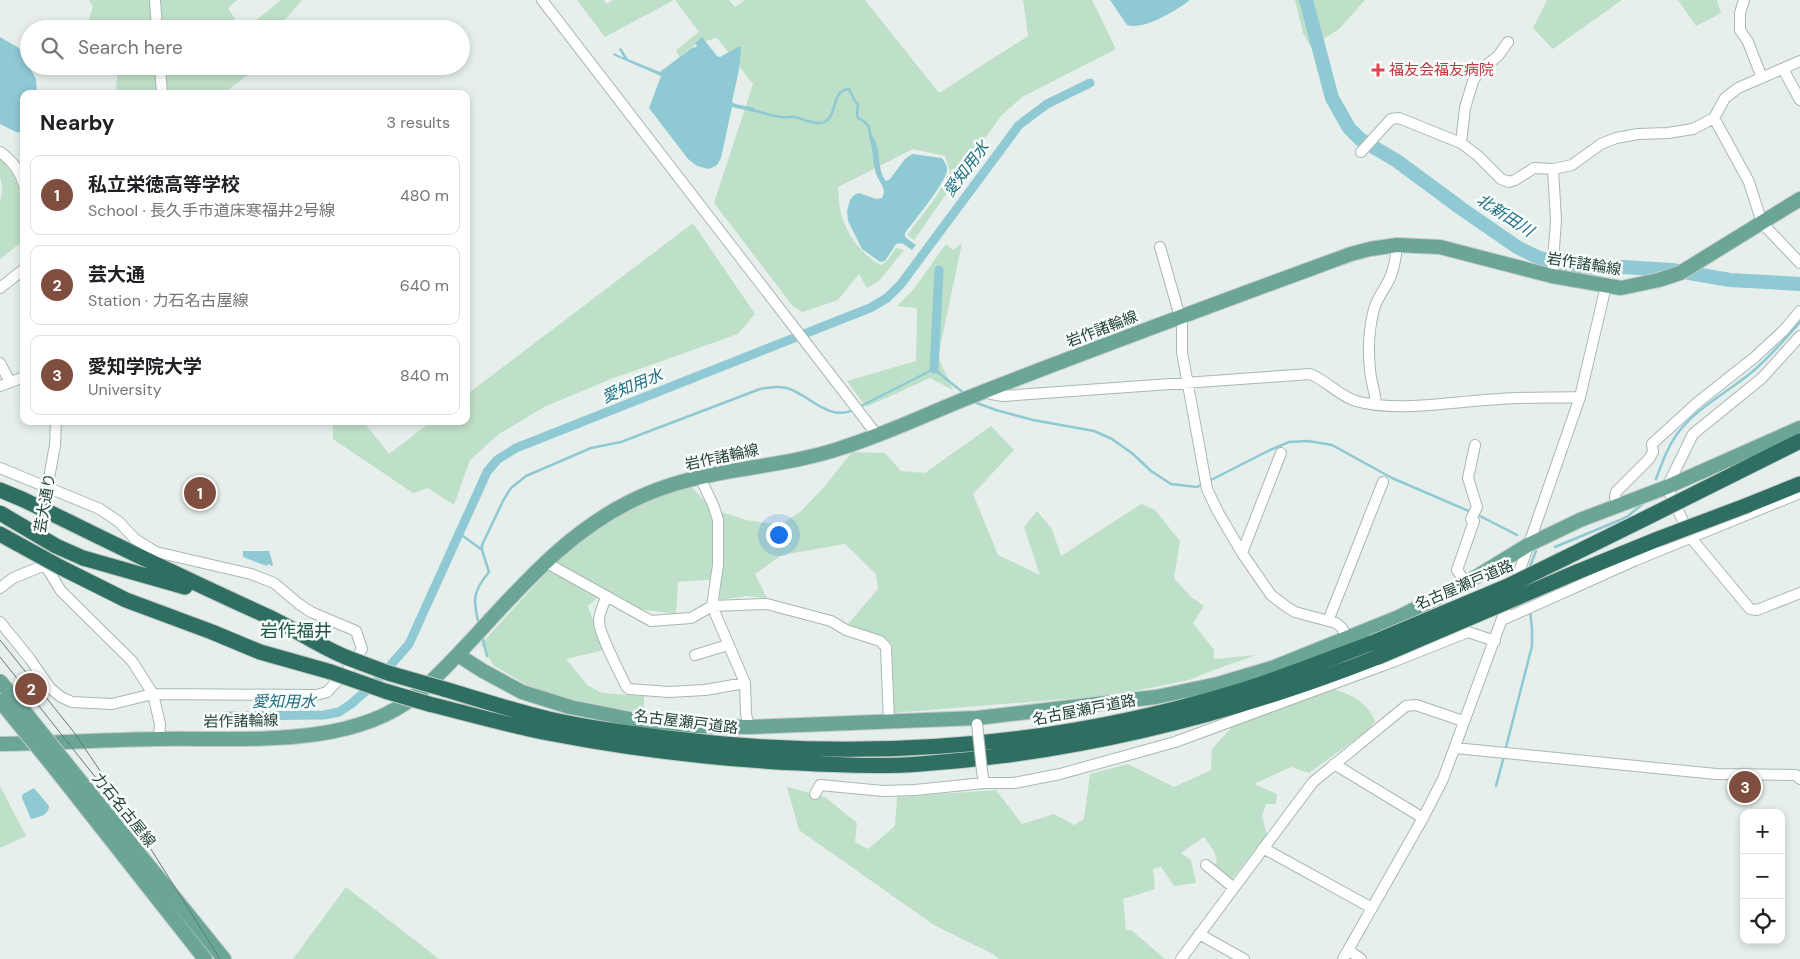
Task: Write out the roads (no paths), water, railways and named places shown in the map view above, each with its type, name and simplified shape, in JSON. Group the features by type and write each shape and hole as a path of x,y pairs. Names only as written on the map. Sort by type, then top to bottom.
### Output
{"highway":[{"name":"名古屋瀬戸道路","path":"212,632 260,652 328,670 429,704 547,733 693,755 765,762 839,765 919,764 1028,752 1124,736 1238,706 1313,681 1800,441"},
{"name":"名古屋瀬戸道路","path":"226,599 284,625 330,651 388,673 549,719 613,731 764,748 838,750 968,746 1120,722 1234,693 1301,670 1375,650 1800,484"},
{"path":"0,490 226,599"},
{"path":"0,513 81,562 226,599"},
{"path":"0,521 212,632"},
{"path":"0,534 126,600 212,632"}],"main road":[{"name":"岩作諸輪線","path":"0,744 268,738 318,734 358,725 387,714 414,696 458,655 545,562 572,537 617,507 671,484 841,449 981,392 1179,317 1351,254 1370,249 1397,245 1440,247 1553,266 1606,286 1621,288 1659,280 1680,273 1800,199"},
{"path":"458,655 522,692 570,708 635,720 698,726 749,727 977,721 1156,697 1204,687 1272,668 1400,617 1466,583 1528,545 1580,520 1667,487 1800,428"},
{"name":"力石名古屋線","path":"0,681 60,766 205,959"},
{"name":"力石名古屋線","path":"0,701 60,766"},
{"name":"力石名古屋線","path":"91,805 224,959"}],"street":[{"path":"155,0 156,20"},
{"path":"542,0 877,435"},
{"path":"1744,0 1740,13 1740,30 1752,52 1762,78"},
{"path":"1461,143 1465,108 1473,82 1480,70 1498,56 1508,42"},
{"path":"1363,150 1391,119 1396,118 1461,143 1477,155 1501,179 1509,182 1534,168 1553,169 1572,165 1601,144 1616,138 1693,129 1714,118 1725,98 1738,88 1800,61"},
{"path":"1783,70 1800,100"},
{"path":"161,75 162,90"},
{"path":"1714,118 1749,182 1762,223 1800,263"},
{"path":"0,152 7,156 20,174"},
{"path":"1553,169 1556,220 1553,266"},
{"path":"1376,404 1370,370 1369,350 1372,318 1376,302 1391,276 1397,245"},
{"path":"1160,247 1182,324 1182,352 1207,489 1218,512 1242,552 1272,595 1296,612 1339,624 1347,638"},
{"path":"0,288 20,272"},
{"path":"1361,959 1346,955 1443,779 1463,720 1495,641 1580,397 1606,286"},
{"path":"1618,506 1615,497 1616,492 1649,459 1653,452 1652,444 1698,402 1755,357 1800,312"},
{"path":"1800,336 1762,378 1693,434 1667,487 1691,538 1750,609 1757,610 1800,594"},
{"path":"0,363 10,382"},
{"path":"981,392 1003,396 1310,374 1350,399 1376,404 1413,406 1500,399 1580,397"},
{"path":"0,386 20,378"},
{"name":"芸大通り","path":"56,425 56,445 38,539 45,565 61,591 132,661 153,694 160,724 159,739"},
{"path":"1466,583 1457,570 1457,566 1474,521 1471,519 1476,502 1468,478 1475,445"},
{"path":"1242,552 1281,453"},
{"path":"0,468 100,509 120,522 135,539 156,552 226,567 274,583 298,604 311,612 356,631 362,649 352,664 327,692 316,695 153,694 127,701 105,704 77,703 61,696 50,688 30,659 0,622"},
{"path":"700,477 718,520 718,565 712,606 745,683 746,714 749,727"},
{"path":"1328,621 1383,482"},
{"path":"1502,620 1636,560 1800,493"},
{"path":"545,562 606,598 651,621 691,618 712,606 767,604 831,622 846,630 880,641 886,647 889,722"},
{"path":"0,588 14,578 45,565"},
{"path":"606,598 598,619 599,624 626,686 630,689 635,691 669,692 705,690 745,683"},
{"path":"815,794 820,785 883,791 915,790 984,783 1014,783 1060,774 1175,742 1468,632 1495,641"},
{"path":"695,655 728,645"},
{"path":"1180,959 1312,782 1406,706 1416,705 1463,720"},
{"path":"977,721 984,783"},
{"path":"1455,748 1716,774 1796,775 1800,779"},
{"path":"1334,764 1423,818"},
{"path":"1263,848 1372,908"},
{"path":"1206,865 1234,888"},
{"path":"1199,934 1244,959"}],"water":[{"path":"1110,0 1190,0 1160,18 1134,26 1127,25"},
{"path":"0,37 19,48 20,75 34,75 37,90 20,90 20,132 0,124"},
{"path":"702,37 717,56 720,57 741,47 739,70 732,102 755,108 754,112 732,107 721,158 717,165 709,169 697,166 688,159 649,108 661,76 613,55 614,53 624,58 619,49 621,48 628,59 660,72 697,46 695,43"},
{"path":"872,136 877,146 881,171 886,181 890,179 905,159 912,154 942,158 947,169 942,182 905,233 905,237 916,245 912,250 902,243 896,244 885,261 880,262 862,249 848,221 847,211 850,200 854,195 859,193 876,199 882,198 883,195 884,189 874,167 869,137"},
{"path":"243,551 269,551 273,564 272,566 268,564 267,566 243,557"},
{"path":"34,788 49,806 49,809 45,814 31,819 22,798 23,794"}],"waterway":[{"name":"北新田川","path":"1306,0 1332,98 1349,128 1360,139 1397,161 1517,247 1537,257 1559,264 1602,268 1623,267 1672,270 1730,280 1800,284"},
{"name":"愛知用水","path":"224,716 324,715 339,712 351,704 375,683 409,644 487,472 497,460 516,448 870,308 887,298 901,284 1019,125 1047,104 1090,83"},
{"path":"752,110 775,116 794,117 814,123 822,123 832,114 839,93 849,89 858,104 858,118 869,127 871,139"},
{"path":"934,369 939,270"},
{"path":"1656,479 1670,445 1693,416 1759,366 1800,322"},
{"path":"859,407 934,369 966,395"},
{"path":"479,625 475,597 479,585 489,572 482,545 511,488 526,476 591,448 621,442 763,388 787,388 837,413 855,409"},
{"path":"974,402 1033,420 1094,431 1112,439 1133,454 1151,471 1171,484 1197,487 1204,483"},
{"path":"1209,481 1289,442 1308,441 1332,445 1392,478 1471,512"},
{"path":"1555,547 1620,520 1645,502"},
{"path":"1476,514 1517,535"},
{"path":"460,534 481,549"},
{"path":"1529,569 1536,551"},
{"path":"1505,751 1532,646 1530,610"},
{"path":"482,636 487,656"},
{"path":"1496,786 1504,756"}],"tram line":[{"path":"0,640 73,731 120,800 220,959"},
{"path":"0,657 100,783"}],"place":[{"name":"福友会福友病院","path":"1378,70"},
{"name":"私立栄徳高等学校","path":"200,493"},
{"name":"芸大通","path":"31,689"},
{"name":"愛知学院大学","path":"1745,787"}],"district":[{"name":"岩作福井","path":"296,631"}]}
